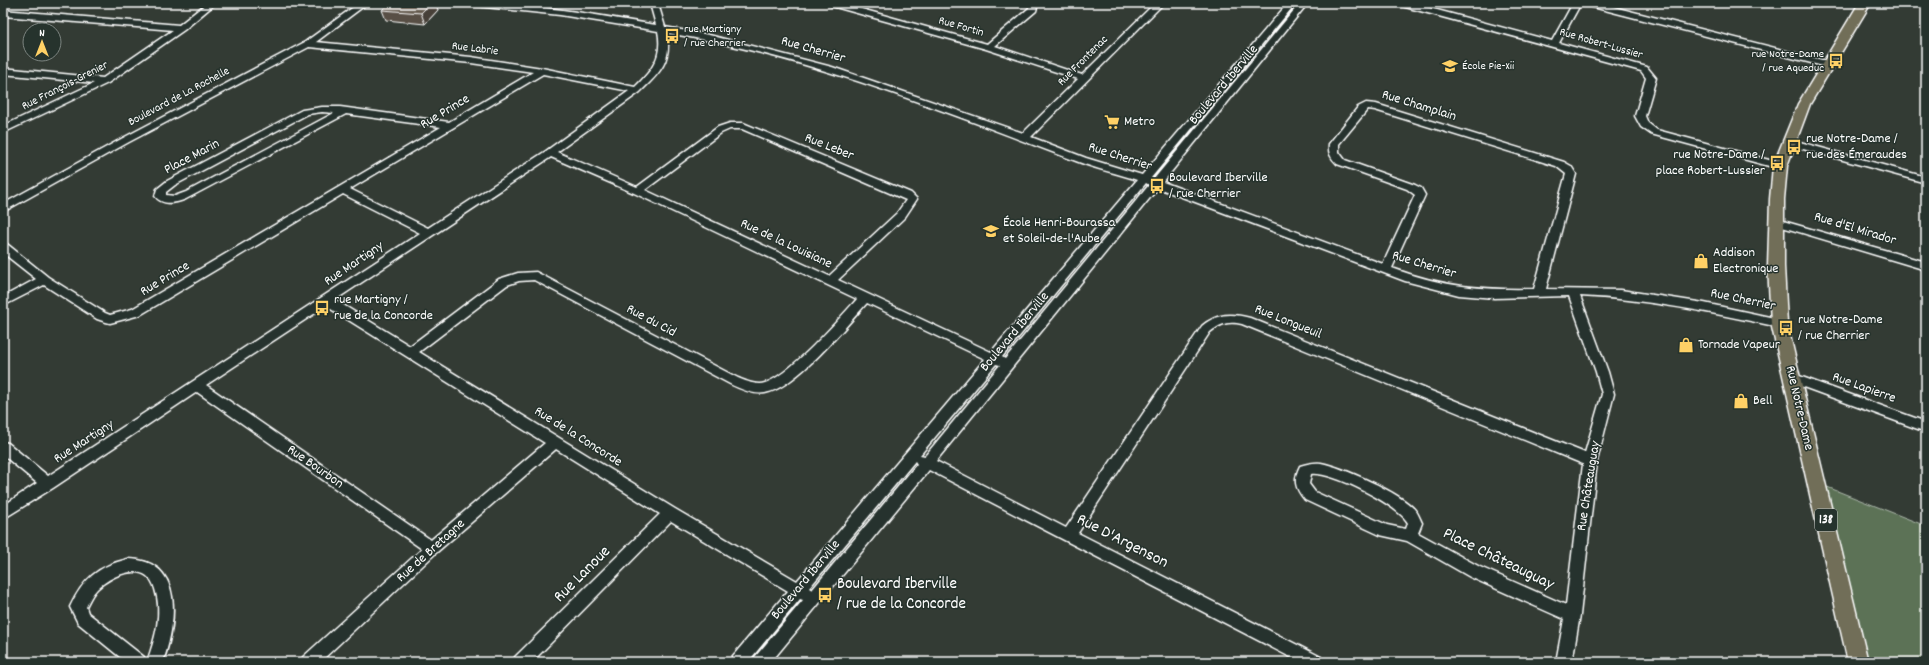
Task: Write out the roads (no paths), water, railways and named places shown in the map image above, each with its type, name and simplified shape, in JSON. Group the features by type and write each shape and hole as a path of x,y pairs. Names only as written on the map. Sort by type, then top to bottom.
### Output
{"main road":[{"name":"Rue Notre-Dame","path":"1858,662 1779,324 1776,266 1776,222 1780,166 1804,104 1865,3"}],"street":[{"name":"Rue François-Grenier","path":"3,130 106,81 181,28 212,3"},
{"name":"Boulevard de La Rochelle","path":"3,209 126,140 308,44 364,3"},
{"name":"Rue Cherrier","path":"476,3 560,12 662,29 708,38 830,69 1025,137 1082,160 1149,182 1386,269 1404,277 1459,291 1494,294 1595,292 1664,300 1779,324"},
{"name":"Rue Martigny","path":"3,513 550,153 637,90 647,81 665,54 665,43 656,3"},
{"name":"Rue Fortin","path":"832,3 990,47 1083,78"},
{"path":"990,47 1033,9 1034,3"},
{"name":"Rue Frontenac","path":"1025,137 1160,3"},
{"name":"Boulevard Iberville","path":"761,662 1008,365 1149,182 1292,3"},
{"name":"Boulevard Iberville","path":"738,662 993,358 1149,182 1304,3"},
{"name":"Rue Robert-Lussier","path":"1401,3 1555,43 1644,69 1649,73 1651,78 1640,116 1644,125 1654,132 1780,166"},
{"path":"1555,43 1577,3"},
{"path":"1588,3 1827,64"},
{"path":"3,13 181,28"},
{"name":"Rue Labrie","path":"308,44 472,60 542,71 637,90"},
{"path":"3,71 106,81"},
{"name":"Rue Prince","path":"3,247 44,280 101,316 110,319 136,312 542,71"},
{"name":"Rue Champlain","path":"1386,269 1420,195 1417,190 1411,187 1341,162 1335,156 1332,150 1334,144 1360,109 1366,106 1390,111 1560,164 1567,168 1571,174 1539,293"},
{"name":"Place Marin","path":"344,111 190,194 172,200 164,199 160,196 161,191 171,183 305,112 323,108 451,125"},
{"name":"Rue Leber","path":"638,191 718,131 724,127 732,125 742,126 907,194 912,199 909,205 830,281"},
{"path":"1789,142 1926,180"},
{"name":"Rue de la Louisiane","path":"550,153 638,191 1008,365"},
{"path":"343,190 428,233"},
{"name":"Rue d'El Mirador","path":"1776,222 1926,266"},
{"name":"Rue du Cid","path":"411,352 503,282 518,277 536,276 746,387 768,388 783,380 866,297"},
{"path":"3,302 44,280"},
{"name":"Rue Châteauguay","path":"1564,662 1572,615 1590,461 1608,394 1602,372 1573,292"},
{"name":"Rue de la Concorde","path":"327,301 670,513 814,599"},
{"name":"Rue Longueuil","path":"1069,535 1206,329 1213,322 1223,318 1234,317 1246,321 1590,461"},
{"name":"Rue Lapierre","path":"1792,378 1926,427"},
{"name":"Rue Bourbon","path":"198,386 432,548"},
{"name":"Rue de Bretagne","path":"309,662 432,548 555,442"},
{"path":"3,447 48,484"},
{"name":"Rue D'Argenson","path":"911,455 1315,662"},
{"name":"Place Châteauguay","path":"1410,536 1415,523 1409,513 1398,504 1380,493 1329,471 1314,467 1305,470 1301,478 1302,487 1310,496 1385,531 1410,536 1475,572 1572,615"},
{"name":"Rue Lanoue","path":"521,662 670,513"},
{"path":"138,662 83,618 78,608 83,596 92,584 105,574 120,567 132,565 142,566 151,571 162,585 164,633 155,662"}],"place":[{"name":"rue Martigny / rue Cherrier","path":"672,36"},
{"name":"rue Notre-Dame / rue Aqueduc","path":"1836,61"},
{"name":"École Pie-Xii","path":"1450,66"},
{"name":"Metro","path":"1112,122"},
{"name":"rue Notre-Dame / rue des Émeraudes","path":"1794,147"},
{"name":"rue Notre-Dame / place Robert-Lussier","path":"1777,163"},
{"name":"Boulevard Iberville / rue Cherrier","path":"1157,186"},
{"name":"École Henri-Bourassa et Soleil-de-l'Aube","path":"991,231"},
{"name":"Addison Electronique","path":"1701,261"},
{"name":"rue Martigny / rue de la Concorde","path":"322,308"},
{"name":"rue Notre-Dame / rue Cherrier","path":"1786,328"},
{"name":"Tornade Vapeur","path":"1686,345"},
{"name":"Bell","path":"1741,401"},
{"name":"Boulevard Iberville / rue de la Concorde","path":"825,595"}]}
